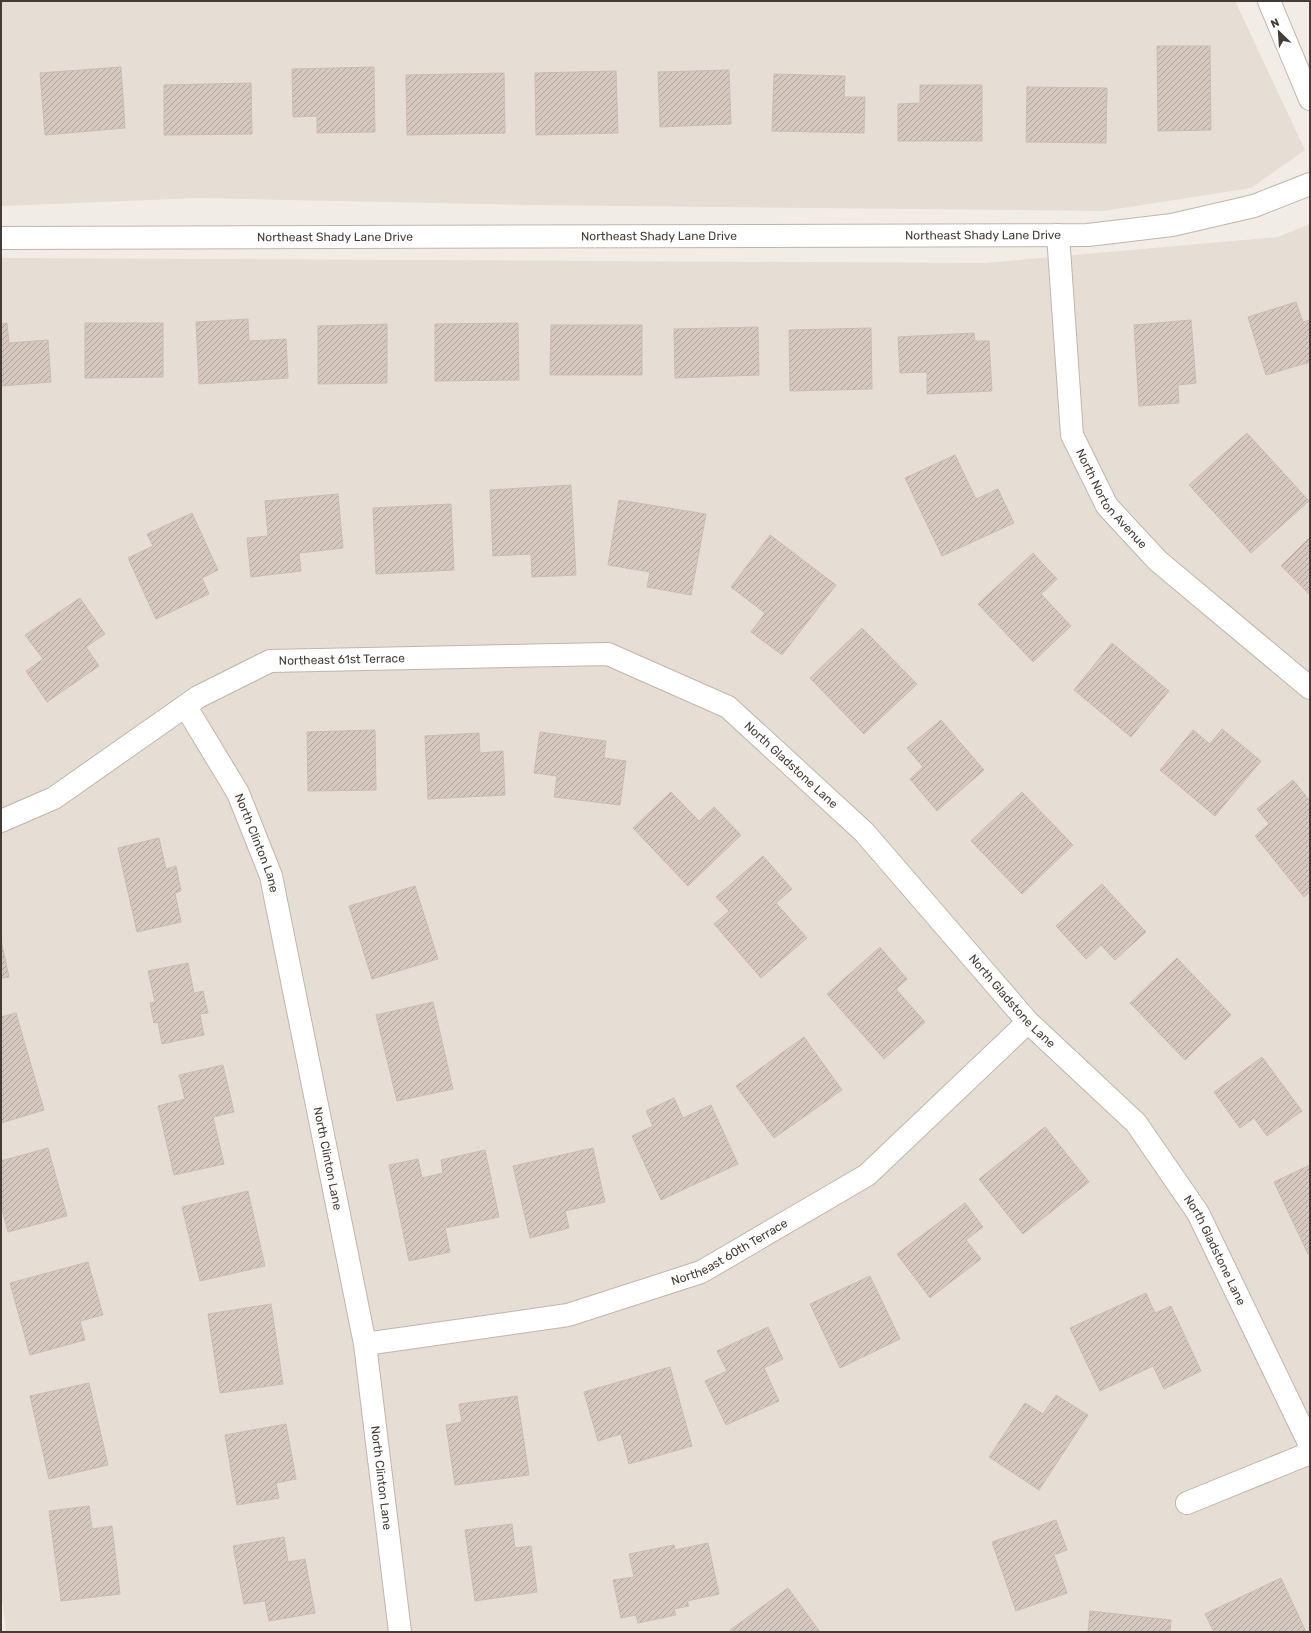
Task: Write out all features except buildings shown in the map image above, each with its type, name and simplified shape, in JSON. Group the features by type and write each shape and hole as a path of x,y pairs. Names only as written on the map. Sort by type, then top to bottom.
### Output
{"street":[{"path":"1269,1 1310,99"},
{"name":"Northeast Shady Lane Drive","path":"1,238 1088,235 1172,225 1254,206 1310,184"},
{"name":"North Norton Avenue","path":"1058,235 1072,435 1107,506 1158,561 1310,688"},
{"name":"Northeast 61st Terrace","path":"1,821 54,798 186,707 198,697 270,660 608,654"},
{"name":"North Gladstone Lane","path":"608,654 728,707 864,832 1028,1022 1136,1123 1198,1213 1310,1445"},
{"name":"North Clinton Lane","path":"186,707 238,793 271,876 365,1344 400,1632"},
{"name":"Northeast 60th Terrace","path":"365,1344 568,1315 701,1272 867,1175 1028,1022"},
{"path":"1187,1503 1310,1453"}],"shaded area":[{"path":"1,1 1235,1 1305,150 1251,188 1104,211 535,205 200,198 1,206"},
{"path":"1310,224 1310,1632 6,1632 1,1589 1,258 985,263 1278,237"}]}
